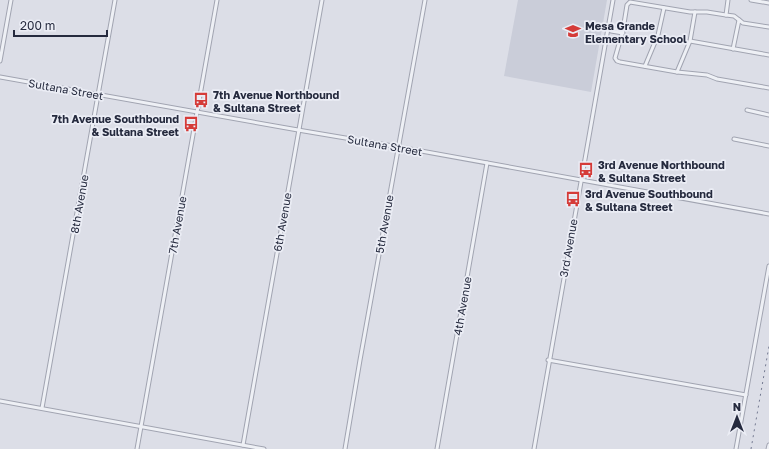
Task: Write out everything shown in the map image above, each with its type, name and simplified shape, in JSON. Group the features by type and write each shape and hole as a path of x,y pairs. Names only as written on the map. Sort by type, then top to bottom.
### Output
{"street":[{"path":"0,61 11,0"},
{"name":"8th Avenue","path":"42,408 115,0"},
{"name":"7th Avenue","path":"137,449 217,0"},
{"name":"6th Avenue","path":"243,445 322,0"},
{"name":"5th Avenue","path":"345,449 425,0"},
{"name":"3rd Avenue","path":"534,449 548,360 613,0"},
{"path":"726,15 728,0"},
{"path":"751,0 769,3"},
{"path":"769,27 743,23 734,16 664,8 630,2 627,5 623,31 615,55 616,60 620,62 677,72 707,75 717,79 769,88"},
{"path":"645,66 658,35 664,8"},
{"path":"677,72 690,41 695,12"},
{"path":"733,49 739,20"},
{"path":"608,28 611,31 623,31"},
{"path":"690,41 769,55"},
{"name":"Sultana Street","path":"0,77 769,214"},
{"path":"746,110 769,115"},
{"path":"734,139 769,146"},
{"name":"4th Avenue","path":"437,449 487,163"},
{"path":"736,449 769,266"},
{"path":"548,360 746,395"},
{"path":"0,401 264,449"},
{"path":"768,449 769,445"}],"shaded area":[{"path":"518,0 607,0 591,92 504,76"}],"railway":[{"path":"751,449 769,346"}],"place":[{"name":"Mesa Grande Elementary School","path":"573,31"},
{"name":"7th Avenue Northbound & Sultana Street","path":"201,100"},
{"name":"7th Avenue Southbound & Sultana Street","path":"191,124"},
{"name":"3rd Avenue Northbound & Sultana Street","path":"586,170"},
{"name":"3rd Avenue Southbound & Sultana Street","path":"573,199"}]}
